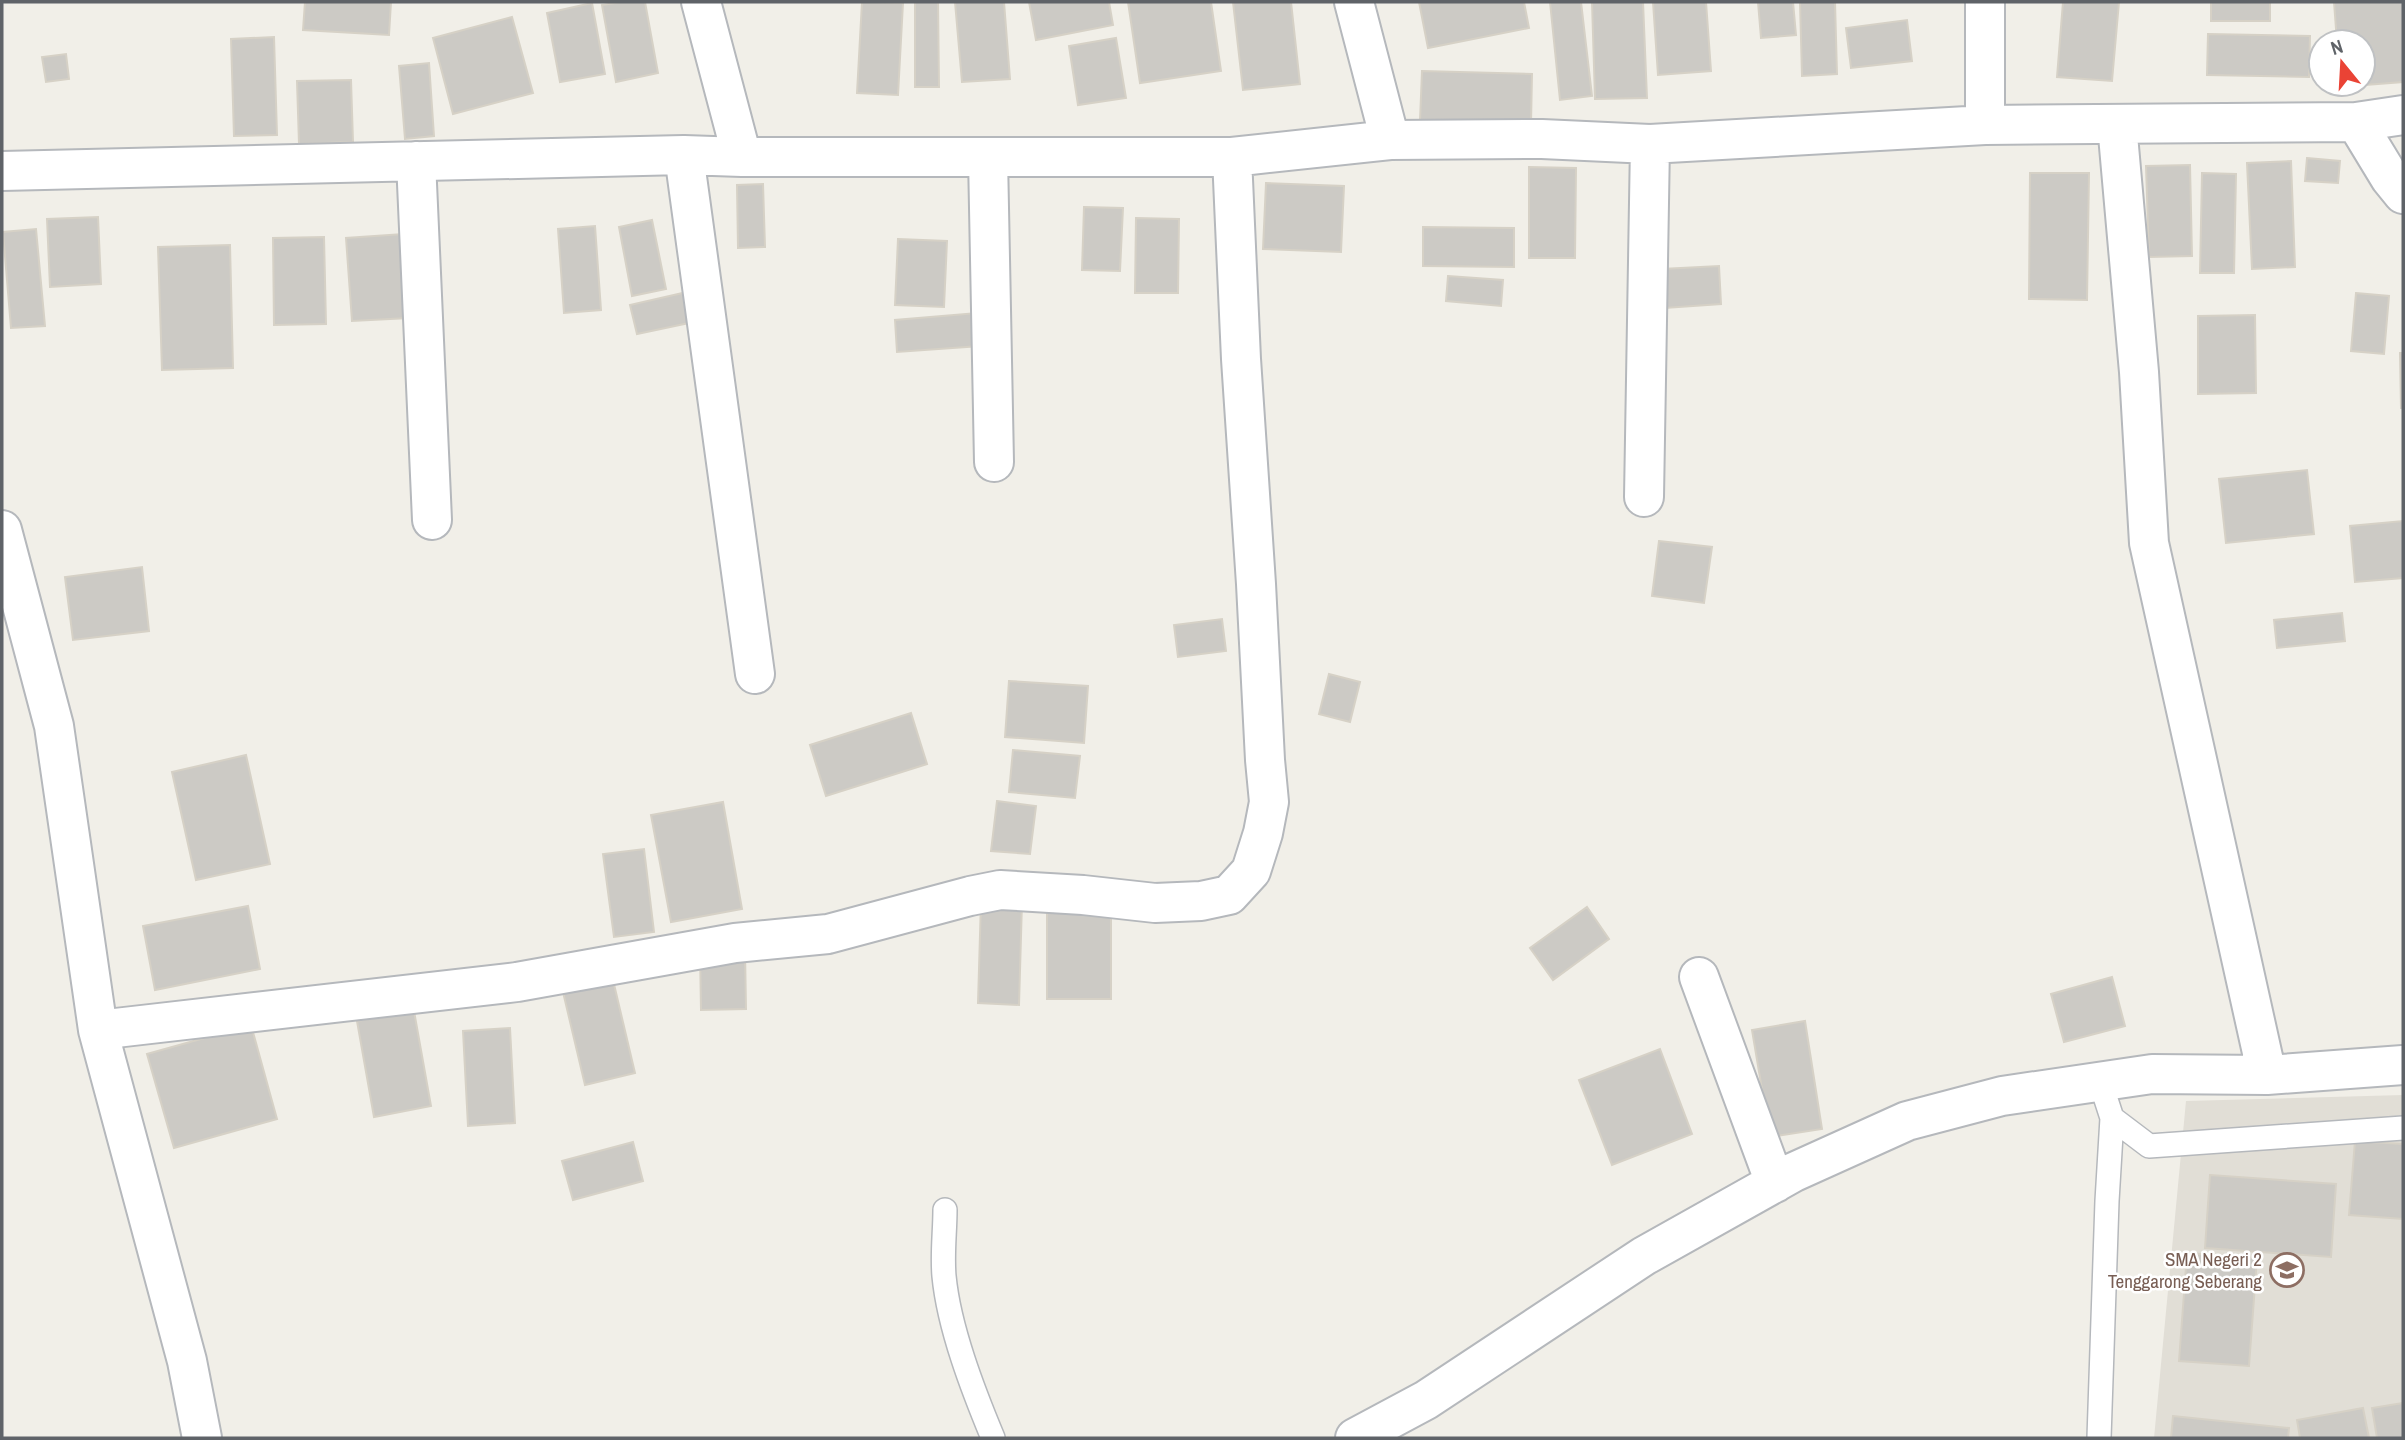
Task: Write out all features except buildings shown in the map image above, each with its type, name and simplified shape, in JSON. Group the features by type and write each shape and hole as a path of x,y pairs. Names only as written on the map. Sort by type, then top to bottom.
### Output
{"street":[{"path":"701,2 742,157"},
{"path":"1354,2 1390,140"},
{"path":"1985,2 1985,125"},
{"path":"2,172 684,155 1232,157 1390,140 1542,139 1650,144 1985,125 2356,122 2403,115"},
{"path":"2356,122 2390,178 2403,194"},
{"path":"2117,124 2139,372 2150,543 2267,1075"},
{"path":"1644,497 1650,144"},
{"path":"684,155 755,674"},
{"path":"988,157 995,462"},
{"path":"98,1030 517,982 736,943 828,934 970,895 1000,891 1083,895 1155,903 1201,901 1229,895 1251,871 1264,833 1269,802 1241,359 1232,157"},
{"path":"416,161 432,520"},
{"path":"2,530 54,726 98,1030 187,1361 202,1438"},
{"path":"1699,977 1775,1183"},
{"path":"1355,1438 1426,1400 1644,1256 1794,1172 1907,1121 2001,1096 2151,1074 2267,1075 2403,1065"}],"lane":[{"path":"2099,1438 2112,1118 2100,1081"},
{"path":"2112,1118 2149,1146 2403,1128"},
{"path":"945,1210 944,1274 951,1312 976,1398 993,1438"}],"shaded area":[{"name":"SMA Negeri 2 Tenggarong Seberang","path":"2403,1095 2403,1438 2154,1438 2186,1101"}],"place":[{"name":"SMA Negeri 2 Tenggarong Seberang","path":"2287,1270"}]}
